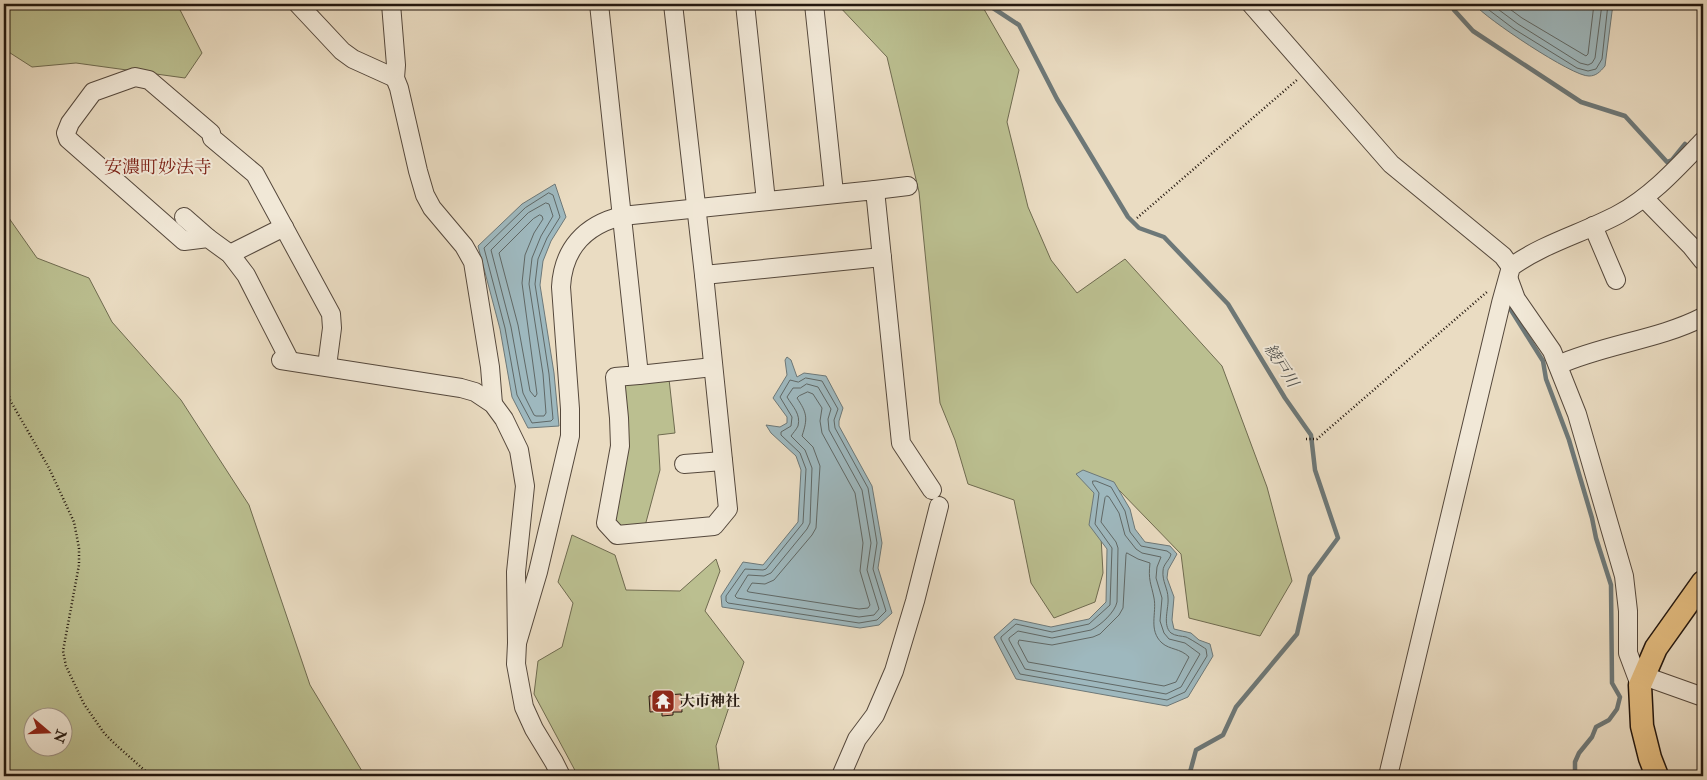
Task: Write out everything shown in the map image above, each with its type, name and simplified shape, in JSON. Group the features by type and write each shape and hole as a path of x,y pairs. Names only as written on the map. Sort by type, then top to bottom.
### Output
{"main road":[{"path":"1657,776 1650,758 1642,726 1642,681 1656,648 1703,582"}],"street":[{"path":"298,4 342,51 354,59 395,78"},
{"path":"391,4 396,65 395,78 425,195 432,208 464,246 473,262 490,366 493,404"},
{"path":"599,4 639,375"},
{"path":"673,4 704,275 728,509 714,526 617,535 606,524 620,446 615,377 713,367"},
{"path":"745,4 766,201"},
{"path":"814,4 834,194"},
{"path":"1251,4 1391,164 1503,256 1516,299 1552,351 1576,414 1624,576 1628,611 1628,653 1642,681 1653,681 1703,697"},
{"path":"208,238 184,241 68,139 66,133 70,122 93,92 135,77 149,80 211,133 212,138 251,169 260,182 331,314 332,328 327,366"},
{"path":"1388,776 1497,320 1510,274 1538,251 1618,215 1644,198 1661,184 1703,141"},
{"path":"517,643 538,572 570,436 570,409 561,287 562,276 568,257 580,238 602,222 622,216 908,186"},
{"path":"841,776 857,739 875,715 894,671 916,601 936,498 901,444 875,190"},
{"path":"1644,198 1703,261"},
{"path":"184,217 230,254 246,274 285,360 461,388 475,392 493,404 504,419 519,450 525,486 516,572 516,664 524,707 534,729 561,776"},
{"path":"1593,226 1616,280"},
{"path":"230,254 284,227"},
{"path":"704,275 882,257"},
{"path":"1558,365 1676,330 1703,318"},
{"path":"684,464 723,461"}],"path":[{"path":"1137,218 1309,70"},
{"path":"1306,440 1317,439 1510,274"},
{"path":"4,376 10,400 49,468 74,522 79,548 79,564 63,651 66,666 84,704 104,732 151,776"}],"green space":[{"path":"4,4 177,4 202,53 185,78 76,63 32,67 4,49"},
{"path":"837,4 981,4 1019,70 1007,122 1028,207 1051,260 1077,293 1125,259 1222,366 1267,487 1292,581 1260,636 1189,618 1181,554 1118,489 1099,499 1103,573 1095,602 1054,618 1031,583 1014,500 968,484 955,440 940,403 919,192 887,57"},
{"path":"4,211 37,258 89,278 112,322 181,400 249,505 310,685 365,776 4,776"},
{"path":"669,379 675,433 658,435 660,470 645,526 619,529 612,522 623,386 627,382"},
{"path":"572,535 615,555 626,590 680,591 716,559 720,571 705,611 744,662 716,746 720,776 578,776 534,694 538,661 562,647 573,603 558,582"}],"water":[{"path":"1474,4 1613,4 1605,66 1594,75 1580,74 1548,57 1511,33"},
{"path":"555,184 566,217 551,241 543,261 540,285 554,373 559,426 528,428 512,397 500,329 478,246 522,204"},
{"path":"787,357 791,360 797,377 804,373 826,376 843,408 839,426 872,486 882,543 878,568 892,613 879,625 860,628 722,607 721,596 743,562 763,565 798,522 801,470 796,456 771,433 766,425 780,427 787,423 787,417 773,398 787,375 785,360"},
{"path":"1083,470 1114,482 1130,509 1135,529 1145,542 1170,546 1177,554 1168,570 1167,578 1174,597 1172,620 1174,629 1191,633 1199,640 1210,644 1213,656 1188,697 1167,706 1016,679 994,637 1014,619 1051,627 1089,619 1106,602 1107,549 1089,525 1094,493 1076,474"}],"building":[{"name":"大市神社","path":"681,694 682,712 673,712 673,715 662,716 662,711 650,712 649,696"}],"waterway":[{"name":"綾戸川","path":"991,4 993,8 1019,25 1057,99 1128,217 1139,228 1164,237 1228,304 1285,398 1311,435 1315,470 1338,538 1310,576 1297,634 1236,707 1223,735 1196,750 1189,776"},
{"path":"1460,4 1454,10 1473,31 1581,102 1625,116 1667,162 1672,160 1685,144"},
{"path":"1511,310 1543,361 1546,379 1569,440 1611,585 1612,683 1620,697 1617,709 1609,720 1596,727 1592,737 1579,753 1575,762 1575,776"}],"place":[{"name":"大市神社","path":"663,701"}],"district":[{"name":"安濃町妙法寺","path":"158,167"}]}
